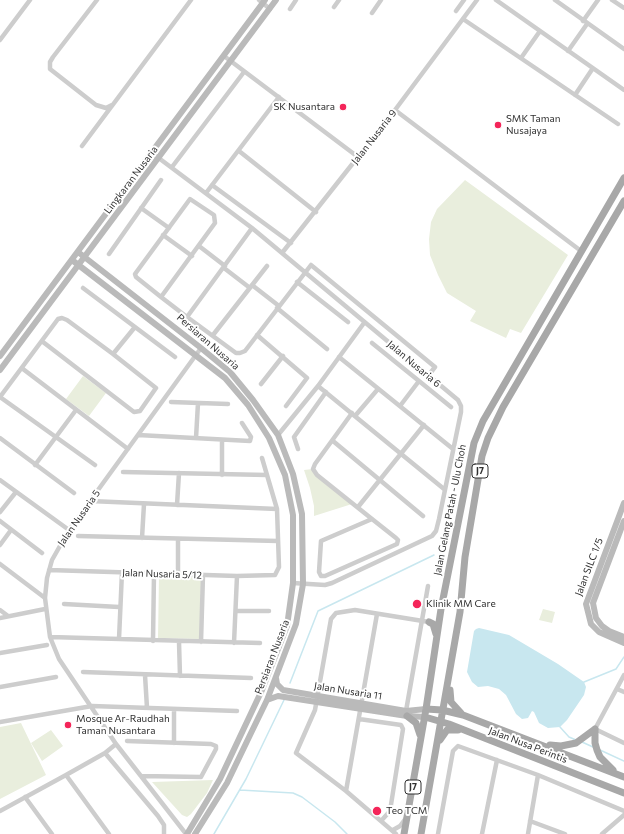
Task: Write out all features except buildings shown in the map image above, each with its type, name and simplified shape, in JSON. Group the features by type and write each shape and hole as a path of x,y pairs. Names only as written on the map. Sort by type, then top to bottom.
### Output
{"main road":[{"name":"Jalan Gelang Patah - Ulu Choh","path":"404,834 421,739 441,609 474,443 483,421 624,178"},
{"name":"J7","path":"421,834 438,744 442,710 453,658 460,612 465,557 482,456 488,438 503,407 624,201"},
{"path":"426,622 436,620 441,609"},
{"path":"426,622 435,628 436,642"},
{"path":"453,658 450,694 451,702 463,714"},
{"name":"Jalan Nusa Perintis","path":"425,713 442,710 463,714 623,776"},
{"path":"407,713 419,727 421,739"},
{"name":"Jalan Nusa Perintis","path":"425,713 472,734 610,787 624,794"},
{"path":"438,744 447,730 450,729 472,734"},
{"path":"542,745 561,746 576,743 595,729"},
{"path":"595,729 595,743 597,750 609,767 623,776"}],"street":[{"path":"0,40 30,0"},
{"path":"97,0 53,57 50,62 50,69 101,108 106,108 116,102"},
{"path":"82,146 191,0"},
{"name":"Lingkaran Nusaria","path":"0,370 159,159 275,0"},
{"path":"290,9 296,0"},
{"path":"334,8 339,0"},
{"path":"372,13 381,0"},
{"path":"456,11 464,0"},
{"name":"Jalan Nusaria 9","path":"282,253 316,212 395,110 477,0"},
{"path":"496,0 624,90"},
{"path":"568,51 598,0"},
{"path":"612,0 624,8"},
{"path":"262,1 270,8"},
{"name":"Lingkaran Nusaria","path":"0,356 224,56 262,1"},
{"path":"558,1 624,49"},
{"path":"464,19 618,124"},
{"path":"521,58 540,31"},
{"path":"224,56 358,157"},
{"path":"575,95 594,68"},
{"path":"172,167 244,72"},
{"path":"206,193 279,97"},
{"path":"395,110 581,251"},
{"path":"238,151 316,212"},
{"name":"Jalan Nusaria 6","path":"152,153 252,228 458,400 461,406 436,531 432,536 332,583 325,585 303,584"},
{"path":"108,254 161,180"},
{"path":"212,185 291,243"},
{"path":"161,297 215,223 216,219 214,215 190,199 135,274 136,277 161,297 187,317 236,353 245,351 311,264 435,366 428,376"},
{"path":"141,208 168,228"},
{"path":"187,317 252,228"},
{"path":"163,235 192,256"},
{"path":"199,246 224,267 278,307 327,349"},
{"name":"Persiaran Nusaria","path":"78,252 230,372 253,400 278,435 293,474 302,514 303,584 296,624 267,700 227,783 195,834"},
{"name":"Persiaran Nusaria","path":"72,260 225,378 248,406 268,438 285,475 293,515 293,583 287,626 262,690 220,779 186,834"},
{"path":"213,336 267,266"},
{"path":"297,282 348,322"},
{"path":"83,288 175,357"},
{"path":"42,342 134,412 140,411 156,388 113,354 62,318 58,319 0,397 95,466"},
{"path":"278,435 318,386 364,322"},
{"path":"113,354 135,327"},
{"path":"257,335 307,378 286,406"},
{"path":"372,343 451,407"},
{"name":"Jalan Nusaria 5","path":"186,834 116,744 92,706 59,659 50,637 45,609 45,598 52,560 68,530 201,348"},
{"path":"261,384 283,356"},
{"path":"339,357 453,449"},
{"path":"22,369 128,449"},
{"path":"400,406 419,381"},
{"path":"318,386 444,489"},
{"path":"372,519 321,541 319,572 321,576 325,576 397,544 398,540 358,507 317,475 313,469 332,441 378,388"},
{"path":"298,449 294,437 326,392"},
{"path":"171,402 228,404"},
{"path":"196,438 198,404"},
{"path":"35,465 55,436 76,410"},
{"path":"138,435 250,441 252,437 242,423"},
{"path":"358,507 424,425"},
{"path":"0,438 74,493"},
{"path":"222,440 222,474"},
{"path":"332,441 423,516"},
{"path":"78,536 178,540 278,541 277,509 262,458"},
{"path":"123,472 267,475"},
{"path":"177,505 179,473"},
{"path":"0,480 68,530"},
{"path":"0,512 16,492"},
{"path":"90,501 277,509"},
{"name":"Jalan SILC 1/5","path":"624,503 586,604 591,624 599,632 624,643"},
{"path":"142,538 144,504"},
{"path":"0,521 42,553"},
{"name":"Jalan SILC 1/5","path":"624,521 593,603 596,618 602,626 609,631 624,637"},
{"path":"0,545 11,530"},
{"path":"178,540 178,574"},
{"name":"Jalan Nusaria 5/12","path":"49,570 237,576 275,575 279,567 278,541"},
{"path":"0,564 45,598"},
{"path":"119,639 119,607 122,572"},
{"path":"153,641 154,573"},
{"path":"201,642 203,575"},
{"path":"234,643 237,576"},
{"path":"293,583 303,584"},
{"path":"407,713 426,622 428,586"},
{"path":"64,604 119,607"},
{"path":"0,618 45,609"},
{"path":"0,610 8,616"},
{"path":"236,611 269,610"},
{"path":"408,814 394,832 346,791 296,753 316,710 331,619 336,613 355,610 426,622"},
{"path":"346,791 377,614"},
{"path":"50,637 179,642 260,643"},
{"path":"179,642 180,676"},
{"path":"0,653 46,645"},
{"path":"83,672 251,678"},
{"path":"145,675 147,708"},
{"path":"624,675 595,729 624,743"},
{"path":"0,688 56,676"},
{"name":"Jalan Nusaria 11","path":"276,676 277,684 283,690 317,699"},
{"path":"617,689 624,692"},
{"name":"Jalan Nusaria 11","path":"267,700 278,696 317,699 407,713 425,713"},
{"path":"0,722 92,706 237,712"},
{"path":"174,709 174,743"},
{"path":"359,719 401,726 403,729 390,811 381,821"},
{"path":"127,741 216,746 213,755 201,777 141,776"},
{"path":"0,811 105,753 116,744"},
{"path":"438,834 453,751 458,746 538,775 624,811"},
{"path":"105,753 158,816 164,825 164,834"},
{"path":"482,834 497,760"},
{"path":"66,775 109,834"},
{"path":"528,834 538,775"},
{"path":"25,797 52,834"},
{"path":"602,834 624,815"},
{"path":"530,821 565,834"}],"green space":[{"path":"465,180 568,255 521,333 510,329 506,338 470,321 476,311 447,293 430,255 429,239 431,222 437,209"},
{"path":"83,376 106,393 89,416 66,399"},
{"path":"313,469 352,504 314,516 314,506 304,470"},
{"path":"159,576 201,577 200,639 158,638"},
{"path":"543,609 555,612 552,623 539,620"},
{"path":"21,723 46,775 0,799 0,727"},
{"path":"51,730 63,746 42,761 31,743"},
{"path":"213,780 207,793 187,817 182,815 152,782"}],"water":[{"path":"479,628 509,635 558,664 584,682 586,687 584,695 567,720 560,727 548,728 539,723 534,712 532,711 528,718 522,719 516,714 506,695 499,689 488,686 478,687 472,682 467,672 474,631"}],"waterway":[{"path":"290,683 318,611 434,555"},
{"path":"584,682 616,669 624,657"},
{"path":"214,834 246,779 284,700"},
{"path":"560,727 569,737 576,740"},
{"path":"582,742 593,747"},
{"path":"600,750 624,761"},
{"path":"240,790 293,793 302,797 335,822 347,834"}],"place":[{"name":"SK Nusantara","path":"343,107"},
{"name":"SMK Taman Nusajaya","path":"498,125"},
{"name":"Klinik MM Care","path":"417,604"},
{"name":"Mosque Ar-Raudhah Taman Nusantara","path":"68,725"},
{"name":"Teo TCM","path":"377,811"}]}
